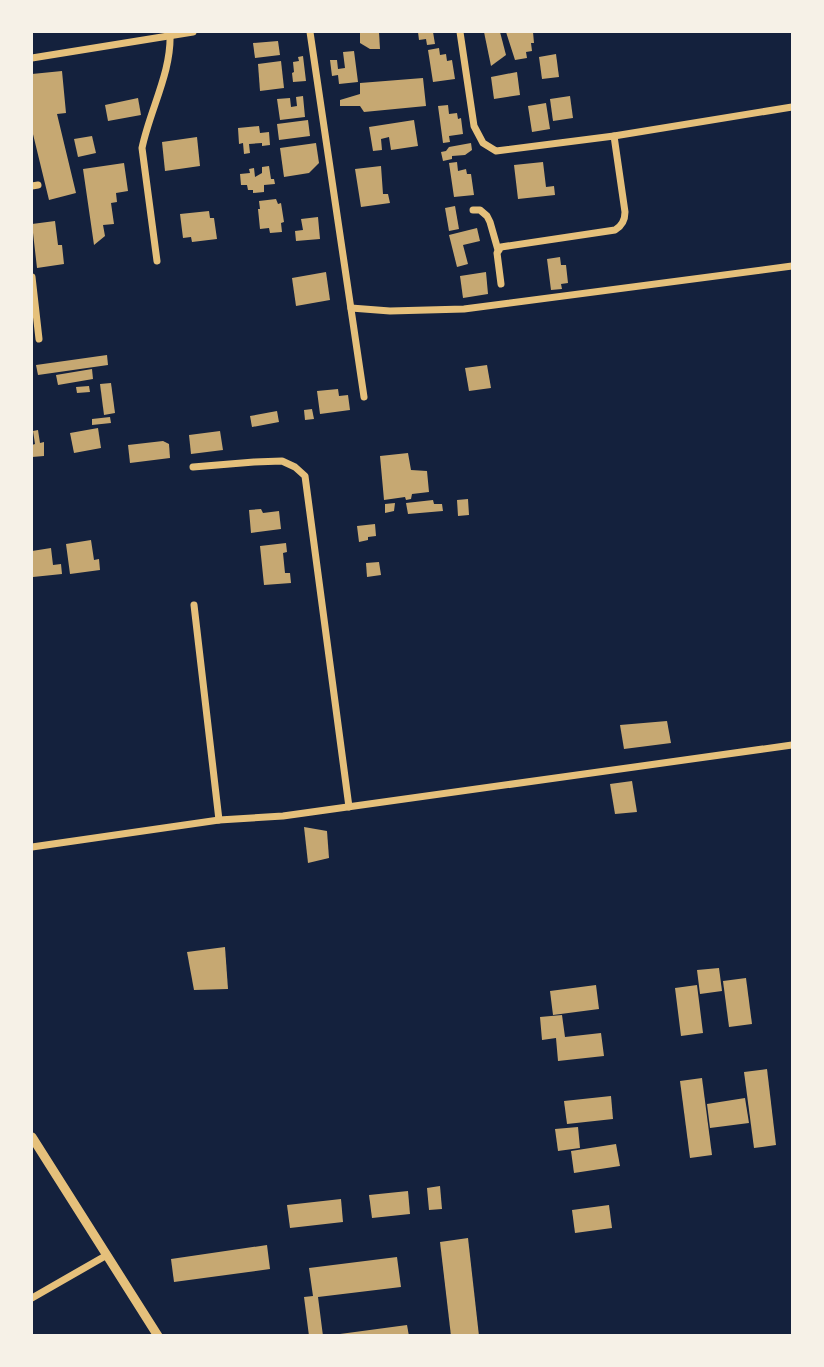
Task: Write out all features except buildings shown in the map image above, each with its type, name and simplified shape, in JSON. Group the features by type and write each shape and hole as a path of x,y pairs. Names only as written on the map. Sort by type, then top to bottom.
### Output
{"street":[{"path":"32,58 170,33 193,32"},
{"path":"310,32 364,397"},
{"path":"460,32 474,126 483,143 496,151 614,136 793,107"},
{"path":"157,261 142,148 168,65 170,33"},
{"path":"498,250 501,247 615,230 621,226 625,212 614,136"},
{"path":"473,210 480,210 491,222 498,250 501,284"},
{"path":"351,308 390,311 464,309 793,267"},
{"path":"32,277 39,339"},
{"path":"193,467 282,461 305,476 349,807"},
{"path":"194,606 219,820"},
{"path":"32,847 219,820 283,816 793,745"},
{"path":"32,1137 158,1335"},
{"path":"32,1298 107,1255"}]}
